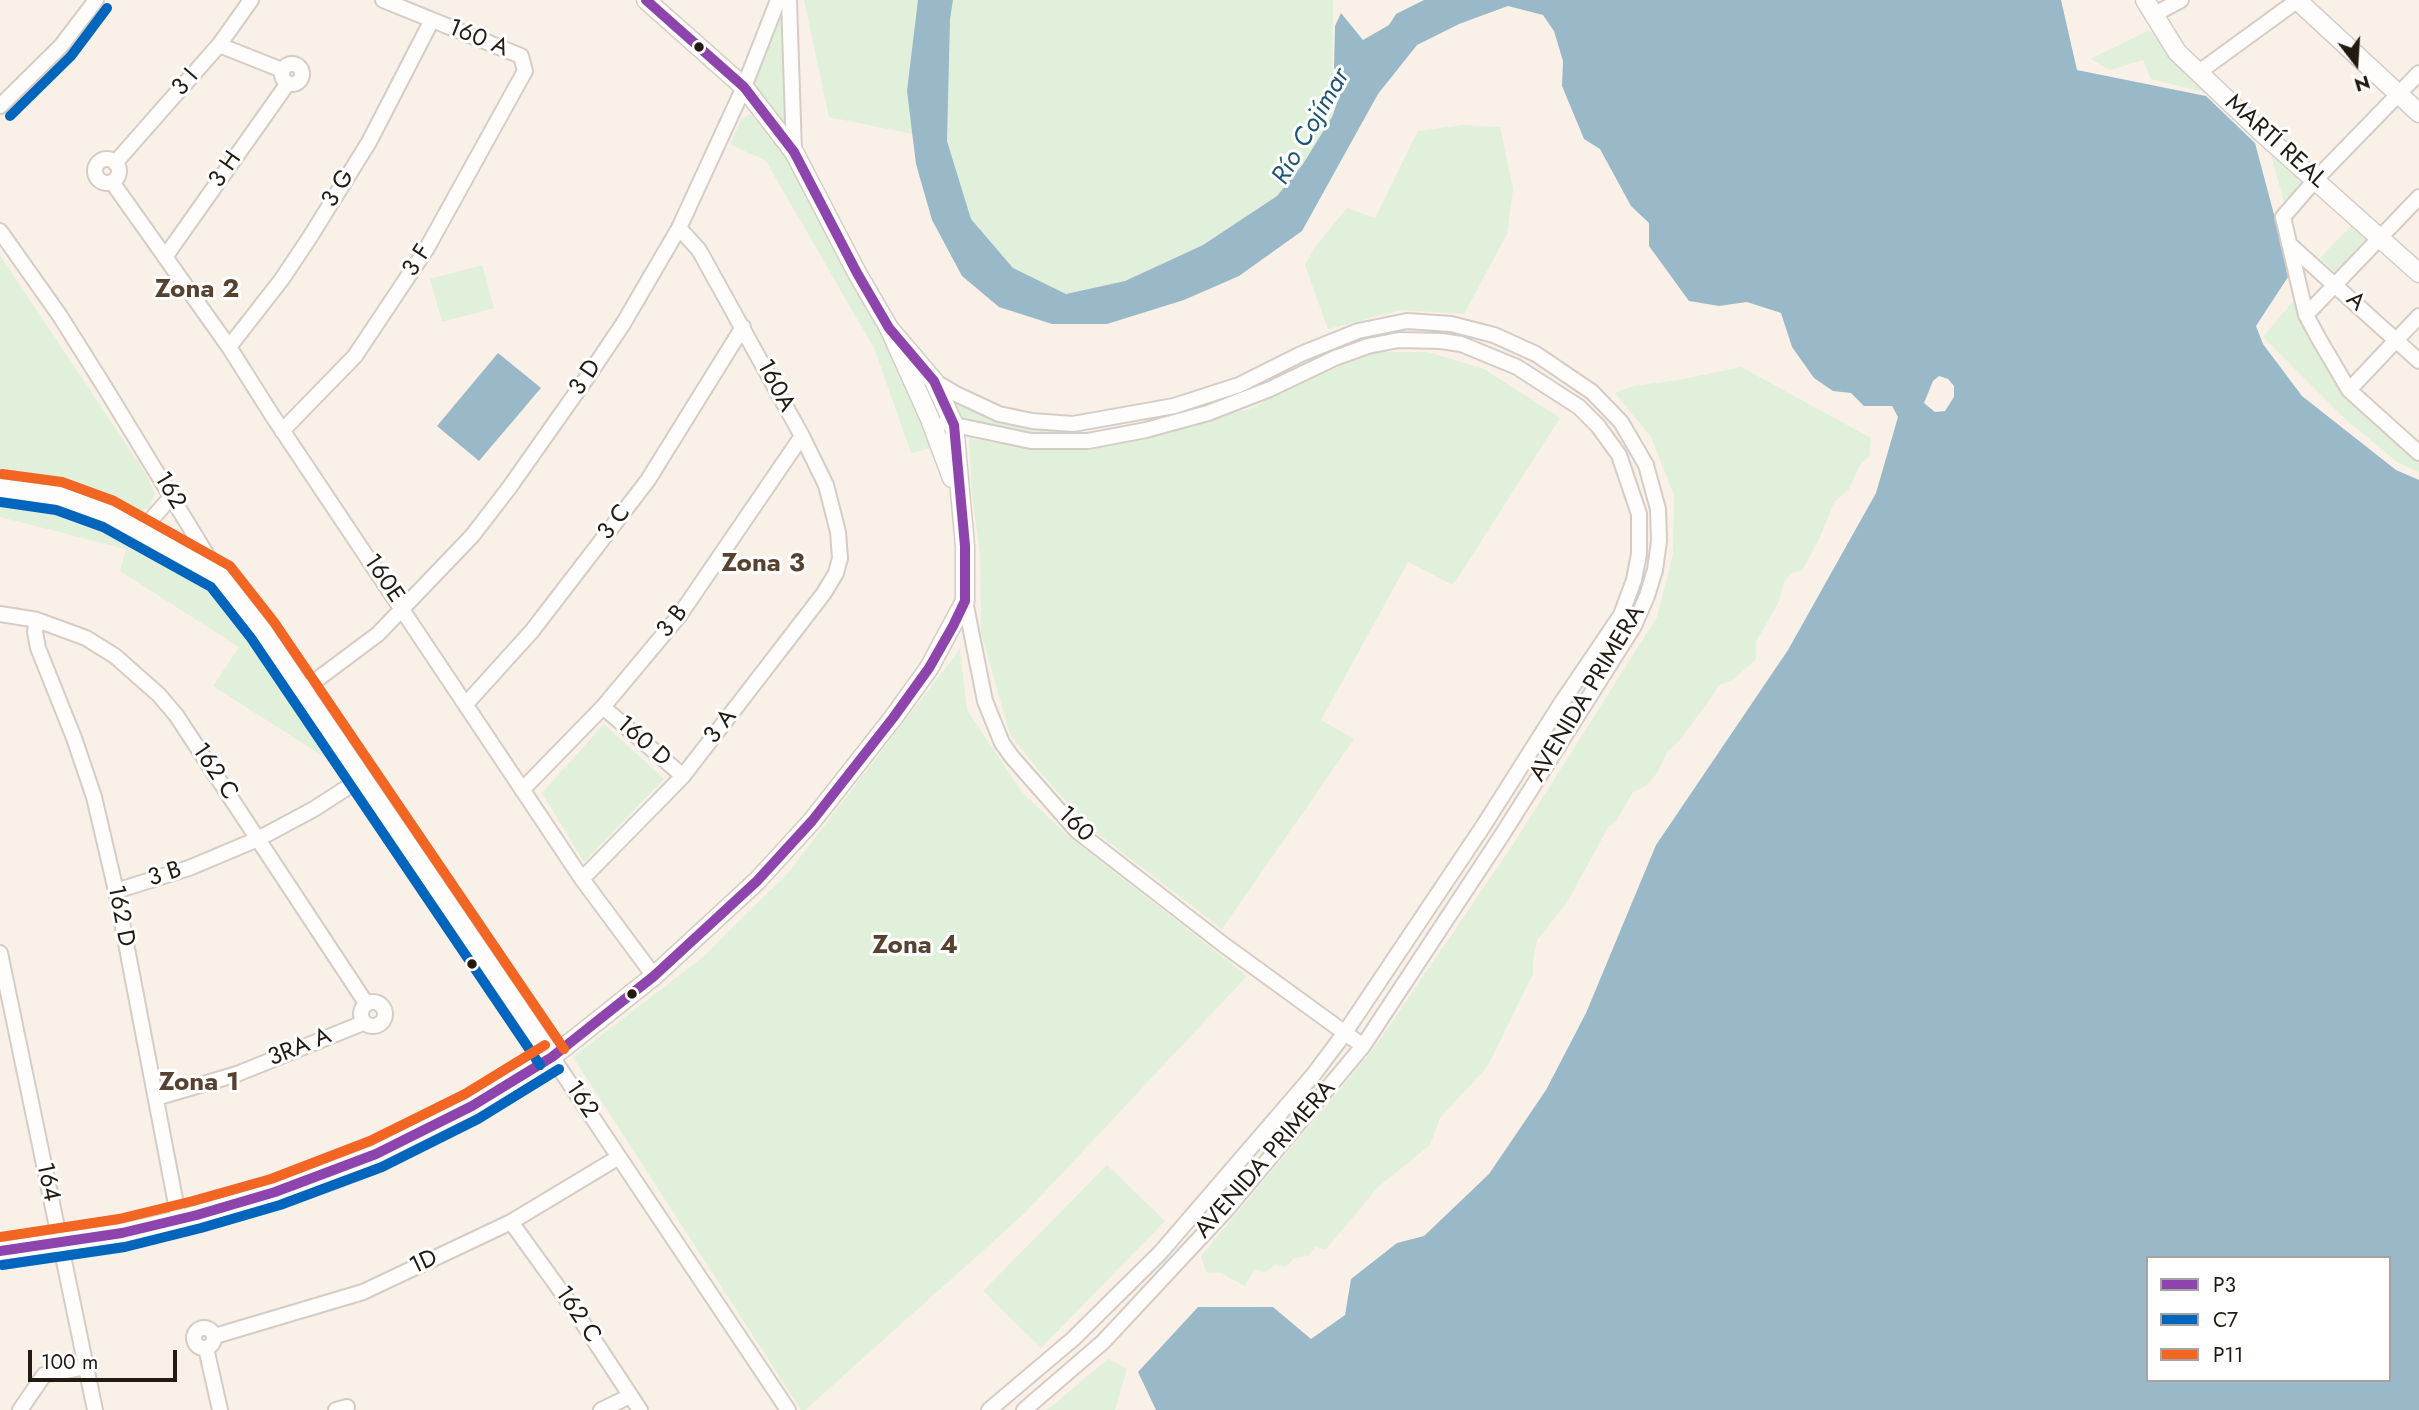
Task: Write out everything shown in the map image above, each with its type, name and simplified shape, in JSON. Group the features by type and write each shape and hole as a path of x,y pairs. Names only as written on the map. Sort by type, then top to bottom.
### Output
{"main road":[{"name":"160","path":"646,0 744,87 794,152 889,328 930,419 959,495"},
{"path":"2298,0 2419,113"},
{"name":"MARTÍ REAL","path":"2149,8 2177,52 2419,273"},
{"name":"160","path":"889,328 934,381 954,425 965,547 965,601"},
{"path":"921,401 927,387 934,381"},
{"path":"0,488 59,496 109,514 220,576"},
{"name":"162","path":"220,576 262,630 552,1057"},
{"path":"0,1251 121,1233 180,1220 275,1192 376,1154 472,1106 552,1057 654,976 757,881 812,821 894,718 929,668 965,601"}],"street":[{"path":"0,106 61,46 96,0"},
{"name":"3 I","path":"115,163 219,45 251,0"},
{"name":"160 A","path":"383,0 521,57 525,71"},
{"name":"3 D","path":"303,690 378,634 472,536 509,488 623,324 679,228 744,87 778,0"},
{"path":"789,0 794,152"},
{"path":"2149,8 2181,0"},
{"path":"2199,72 2298,0"},
{"name":"3 G","path":"229,347 282,279 369,142 432,20"},
{"name":"3 H","path":"164,257 285,77 219,45"},
{"name":"3 F","path":"282,431 355,356 427,248 525,71"},
{"path":"2416,445 2349,390 2306,315 2283,217 2316,179 2419,73"},
{"path":"104,159 115,163 118,175 112,182 100,181 95,175 95,167 104,159"},
{"name":"160E","path":"112,182 229,347 282,431 582,879 654,976"},
{"path":"2306,315 2419,197"},
{"name":"160A","path":"679,228 699,250 802,436 826,485 838,532 839,558"},
{"name":"162","path":"0,231 60,316 220,576"},
{"name":"A","path":"2289,244 2419,361"},
{"path":"2349,390 2419,316"},
{"name":"AVENIDA PRIMERA","path":"934,381 999,414 1032,421 1073,424 1174,406 1239,385 1301,354 1358,331 1408,321 1451,324 1494,335 1536,354 1592,392 1621,422 1646,465 1658,509 1659,541 1655,570 1633,626 1502,835 1363,1046 1227,1209 1103,1342 1024,1410"},
{"name":"3 C","path":"466,705 532,631 648,480 743,327"},
{"name":"AVENIDA PRIMERA","path":"930,419 1031,441 1088,441 1146,430 1208,413 1357,350 1399,340 1441,341 1461,344 1517,367 1579,407 1598,426 1619,455 1639,514 1639,554 1634,580 1618,620 1344,1034 1314,1074 1160,1252 1073,1339 989,1410"},
{"path":"1579,407 1592,392"},
{"name":"3 B","path":"523,790 603,707 680,616 802,436"},
{"path":"141,531 172,496"},
{"name":"3 A","path":"582,879 683,776 824,593 836,573 839,558"},
{"name":"160","path":"965,601 985,701 1002,743 1077,831 1363,1046"},
{"name":"162 C","path":"0,614 37,620 86,638 142,677 176,715 366,1003"},
{"name":"162 D","path":"37,620 35,632 38,648 75,738 94,797 116,891 180,1220"},
{"path":"1618,620 1633,626"},
{"name":"160 D","path":"603,707 683,776"},
{"name":"3 B","path":"116,891 189,868 258,839 362,778"},
{"path":"1484,825 1502,835"},
{"name":"164","path":"0,953 95,1410"},
{"path":"366,1003 379,1003 385,1015 378,1025 363,1023 360,1014 366,1003"},
{"name":"3RA A","path":"156,1098 237,1074 363,1023"},
{"name":"162","path":"552,1057 788,1410"},
{"name":"1D","path":"220,1410 210,1342 363,1292 511,1222 619,1157"},
{"name":"162 C","path":"511,1222 573,1308 640,1410"},
{"path":"20,1410 44,1375 86,1367"},
{"path":"601,1410 630,1396"}],"green space":[{"path":"804,0 1333,0 1332,117 1303,164 1277,196 1203,245 1125,281 1066,294 1013,268 971,219 947,141 829,117"},
{"path":"783,2 787,132 749,84"},
{"path":"2150,30 2165,50 2219,96 2151,79 2143,60 2111,70 2090,59"},
{"path":"750,114 786,158 884,341 932,448 911,453 875,350 766,161 730,144 742,118"},
{"path":"1464,125 1500,127 1513,189 1507,234 1464,314 1401,310 1328,329 1305,265 1314,248 1347,208 1375,218 1418,131"},
{"path":"2267,140 2309,180 2285,206"},
{"path":"2354,223 2372,239 2338,275 2320,258"},
{"path":"0,255 146,474 155,494 149,508 140,511 53,481 24,474 0,474"},
{"path":"482,265 494,308 442,322 430,279"},
{"path":"2294,300 2301,323 2346,395 2419,459 2419,472 2397,462 2343,417 2263,337"},
{"path":"1377,352 1428,352 1484,369 1560,418 1453,585 1408,562 1321,720 1354,739 1222,929 1093,830 1010,735 981,633 980,554 972,495 969,438 1035,450 1094,449 1249,409 1323,373"},
{"path":"1741,367 1871,438 1869,456 1860,465 1849,489 1834,502 1802,571 1792,573 1784,582 1779,601 1756,642 1756,659 1734,679 1720,685 1680,740 1668,751 1657,773 1646,786 1633,792 1615,823 1609,826 1566,904 1537,940 1533,974 1487,1067 1440,1118 1430,1145 1378,1187 1326,1249 1315,1247 1308,1256 1294,1258 1286,1267 1275,1265 1265,1272 1255,1269 1245,1286 1221,1273 1206,1272 1201,1256 1373,1050 1514,843 1657,617 1673,554 1674,495 1651,437 1615,393 1634,386"},
{"path":"946,397 968,410 1022,428 1079,430 1079,437 1020,434 959,420"},
{"path":"0,500 66,512 135,537 214,588 269,658 340,767 213,686 239,647 120,571 126,549 0,517"},
{"path":"960,649 967,710 1022,792 1067,835 1247,976 1025,1213 805,1410 801,1410 573,1057 703,957 788,873"},
{"path":"604,724 664,779 584,862 542,793"},
{"path":"1107,1165 1165,1221 1041,1348 983,1291"},
{"path":"1108,1359 1127,1369 1115,1410 1047,1410"}],"water":[{"path":"918,0 953,0 950,19 947,141 971,219 1013,268 1066,294 1125,281 1203,245 1277,196 1303,164 1332,117 1344,83 1334,68 1335,26 1341,13 1363,40 1389,25 1396,14 1424,0 2061,0 2077,70 2206,96 2255,143 2276,222 2288,277 2256,326 2263,344 2302,396 2396,470 2419,480 2419,1410 1156,1410 1138,1372 1198,1307 1273,1307 1311,1339 1345,1315 1351,1279 1397,1243 1424,1236 1489,1174 1546,1090 1586,1013 1656,845 1788,650 1876,493 1898,417 1892,406 1864,406 1851,393 1833,391 1814,378 1792,347 1781,313 1747,302 1719,306 1689,301 1649,246 1649,223 1631,206 1600,149 1584,139 1562,86 1563,61 1554,31 1543,15 1508,6 1459,24 1417,45 1378,94 1302,231 1239,276 1184,300 1107,324 1052,324 999,307 962,276 932,220 916,164 907,91","holes":["1939,376 1948,379 1954,386 1954,397 1945,411 1935,412 1924,403 1933,381"]},
{"path":"498,353 541,388 479,461 437,426"}],"transit line":[{"name":"P3","path":"0,1251 122,1233 275,1192 376,1154 472,1106 552,1057 654,976 757,881 812,821 893,718 929,668 953,626 965,601 965,546 954,425 934,381 889,328 794,152 744,87 646,0"},
{"name":"C7","path":"10,116 71,56 107,8"},
{"name":"P11","path":"2,474 62,482 114,501 230,566 274,622 564,1049"},
{"name":"C7","path":"0,502 56,510 103,527 211,587 251,638 540,1065"},
{"name":"P11","path":"0,1237 119,1219 271,1179 370,1141 465,1094 545,1045"},
{"name":"C7","path":"2,1265 125,1247 280,1205 382,1167 478,1119 559,1069"}],"district":[{"name":"Zona 2","path":"197,291"},
{"name":"Zona 3","path":"763,565"},
{"name":"Zona 4","path":"915,947"},
{"name":"Zona 1","path":"199,1084"}],"water label":[{"name":"Río Cojímar","path":"1312,127"}]}
